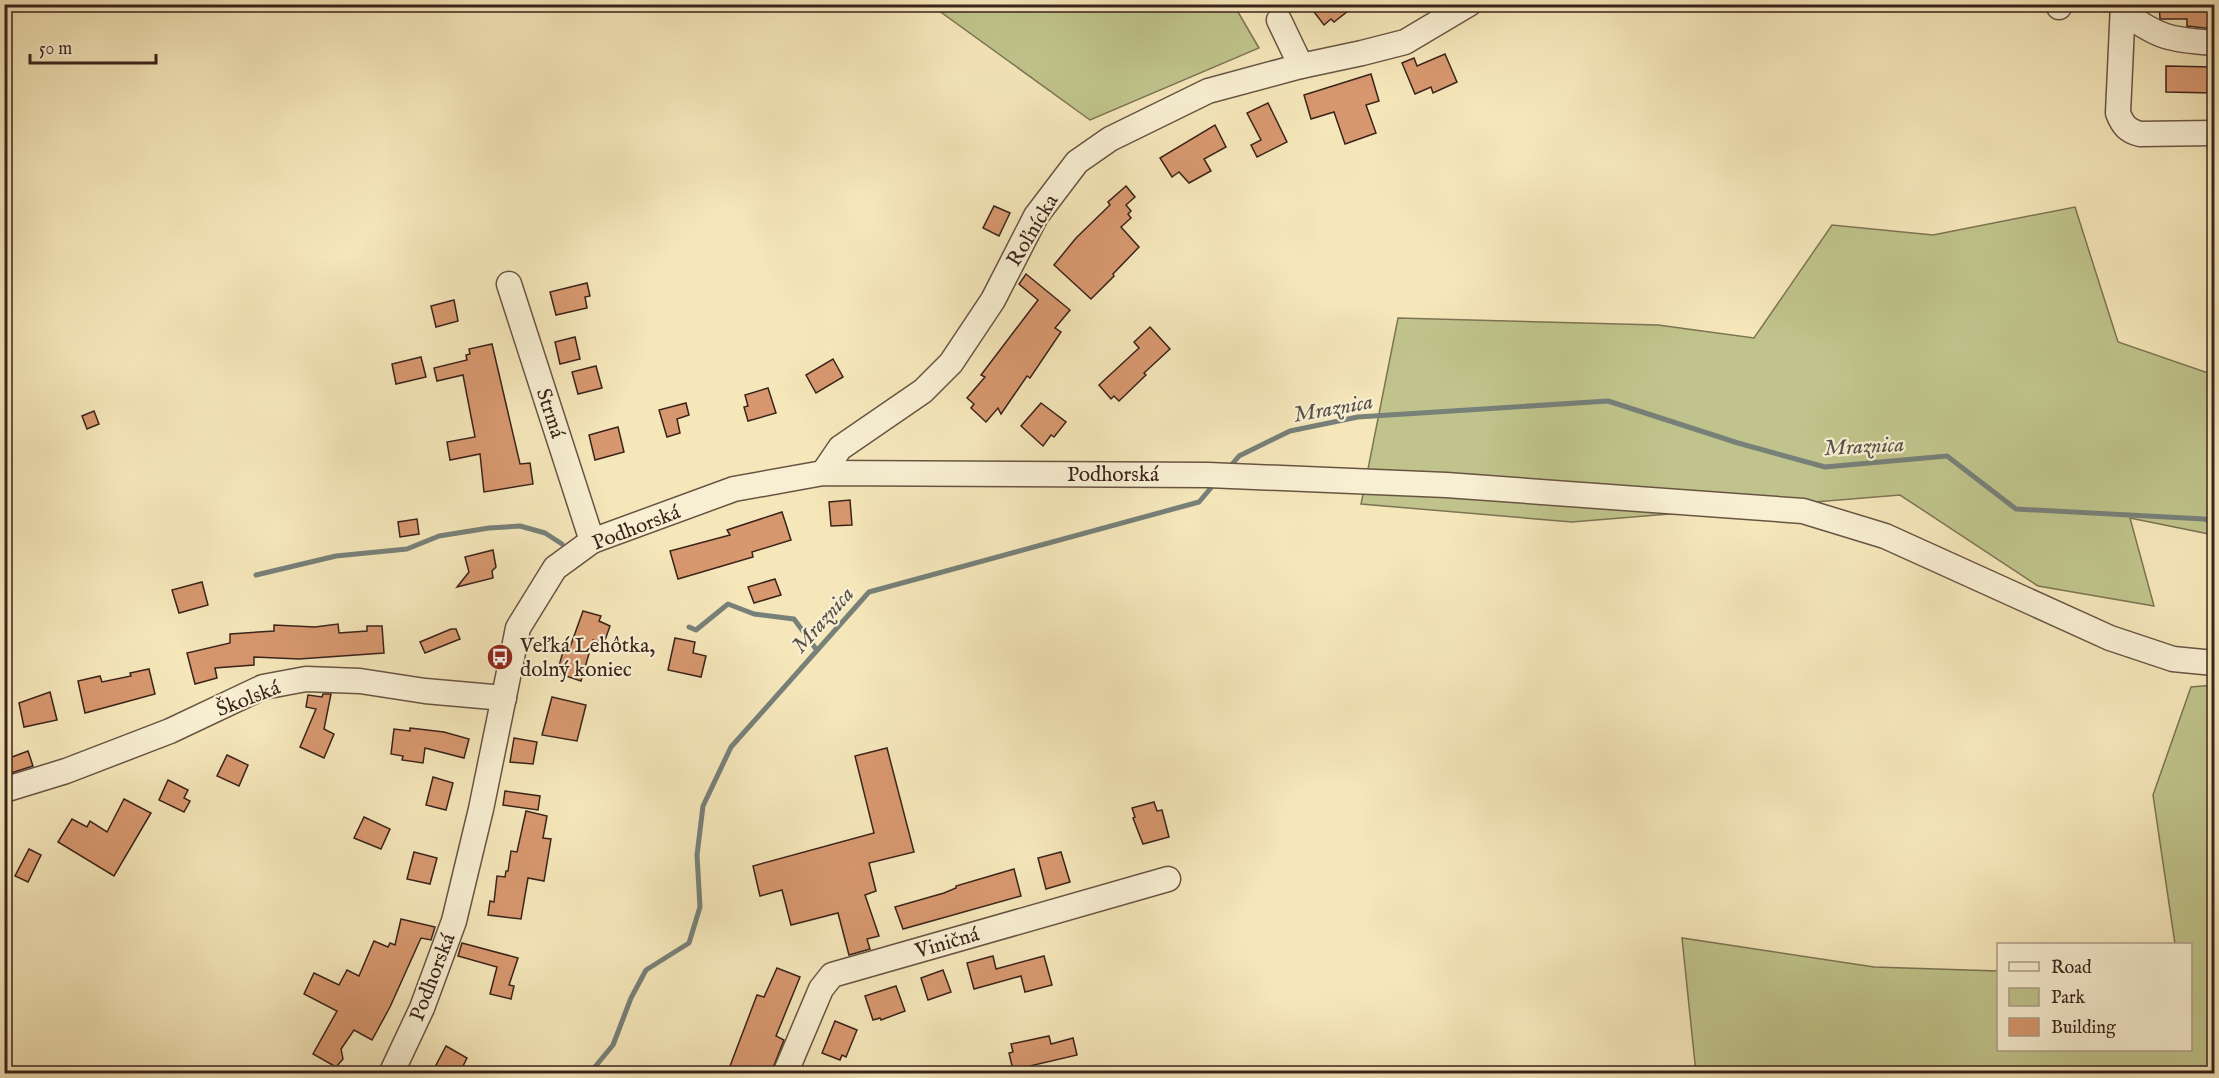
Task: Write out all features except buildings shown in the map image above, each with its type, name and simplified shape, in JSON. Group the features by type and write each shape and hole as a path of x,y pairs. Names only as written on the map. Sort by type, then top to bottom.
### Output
{"street":[{"name":"Roľnícka","path":"823,473 840,448 923,391 951,363 993,300 1036,216 1077,162 1110,140 1208,91 1300,66 1405,42 1469,4"},
{"path":"2123,8 2143,27 2160,36 2214,43"},
{"path":"2123,8 2118,114 2122,124 2131,132 2140,134 2214,133"},
{"path":"1279,20 1300,66"},
{"name":"Strmá","path":"509,284 592,541"},
{"name":"Podhorská","path":"391,1074 423,1008 454,921 481,809 518,628 555,568 592,541 734,489 823,473 1208,474 1446,484 1803,511 1885,536 2110,638 2173,659 2214,663"},
{"name":"Školská","path":"4,790 66,771 170,731 263,687 295,681 306,679 360,681 504,698"},
{"name":"Viničná","path":"785,1074 821,989 832,975 1167,879"}],"green space":[{"path":"931,5 1234,5 1259,48 1090,120"},
{"path":"2075,207 2118,342 2214,375 2214,535 2130,518 2154,606 2038,586 1900,495 1572,522 1361,504 1398,318 1658,325 1754,338 1832,225 1933,235"},
{"path":"2214,685 2214,1073 1696,1073 1682,938 1874,967 1997,971 1997,1051 2192,1051 2192,943 2175,943 2153,795 2191,687"}],"waterway":[{"name":"Mraznica","path":"1228,469 1239,456 1290,431 1358,417 1608,401 1738,443 1825,467 1947,456 2016,509 2204,519 2214,522"},
{"name":"Mraznica","path":"589,1074 613,1045 631,998 646,970 689,943 700,907 697,855 703,806 731,747 869,592 1199,502 1215,483"},
{"path":"256,575 336,556 407,549 439,536 489,528 520,526 545,533 562,544"},
{"path":"689,627 696,630 728,604 754,614 794,619 816,649"}],"place":[{"name":"Veľká Lehôtka, dolný koniec","path":"500,657"}]}
